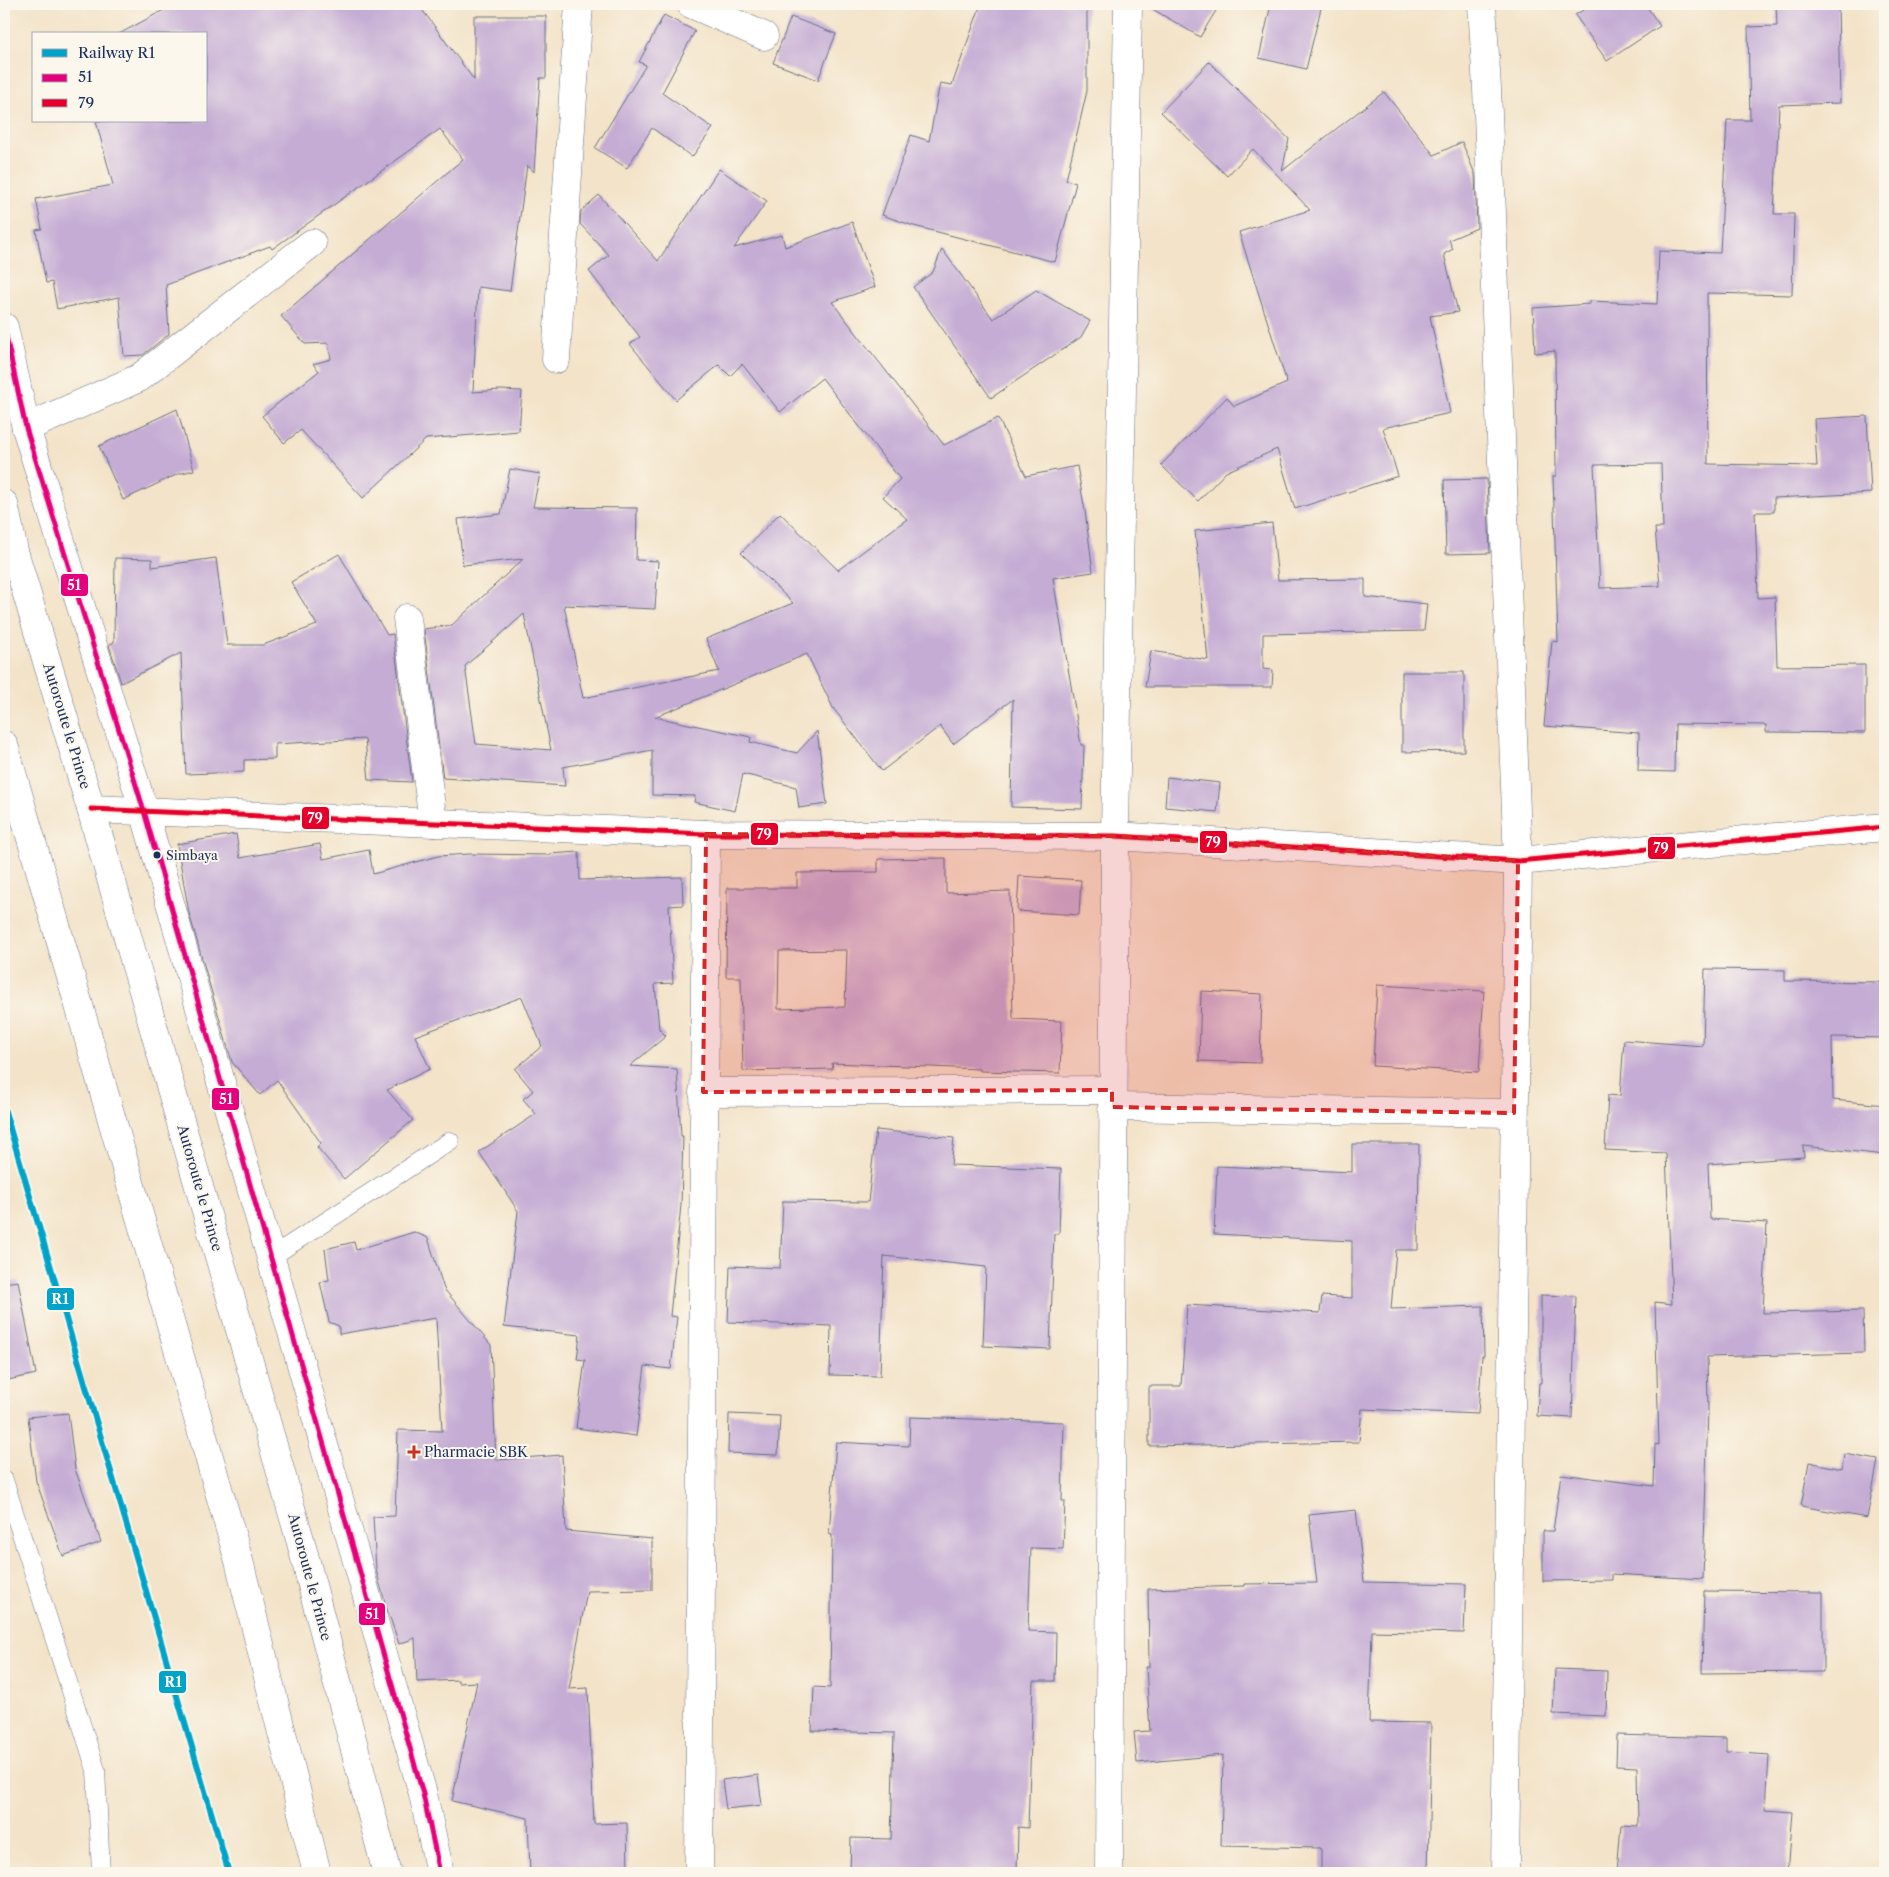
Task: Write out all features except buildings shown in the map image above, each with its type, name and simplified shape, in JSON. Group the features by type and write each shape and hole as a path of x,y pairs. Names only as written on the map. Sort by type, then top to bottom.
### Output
{"street":[{"path":"556,359 578,4"},
{"path":"691,4 764,36"},
{"path":"1109,1873 1112,1098 1128,4"},
{"path":"1482,4 1518,861 1505,1873"},
{"path":"26,428 139,378 312,242"},
{"path":"4,327 26,428 144,811 423,1794 440,1873"},
{"name":"Autoroute le Prince","path":"4,504 14,551 91,809 299,1534 387,1873"},
{"path":"407,618 433,823"},
{"path":"4,745 239,1561 317,1873"},
{"path":"91,809 706,834 1115,836 1518,861 1885,827"},
{"path":"699,1873 706,834"},
{"path":"703,1092 1112,1098 1514,1113"}],"lane":[{"path":"271,1257 450,1141"},
{"path":"4,1480 96,1770 101,1873"}],"highlighted area":[{"path":"706,834 1115,836 1518,861 1514,1113 1112,1107 1112,1090 703,1092"}],"rail line":[{"name":"R1","path":"4,1108 229,1873"}],"transit line":[{"name":"51","path":"4,327 26,428 144,811 423,1794 440,1873"},
{"name":"79","path":"91,809 706,834 1115,836 1518,861 1885,827"}],"place":[{"name":"Simbaya","path":"157,855"},
{"name":"Pharmacie SBK","path":"414,1452"}]}
